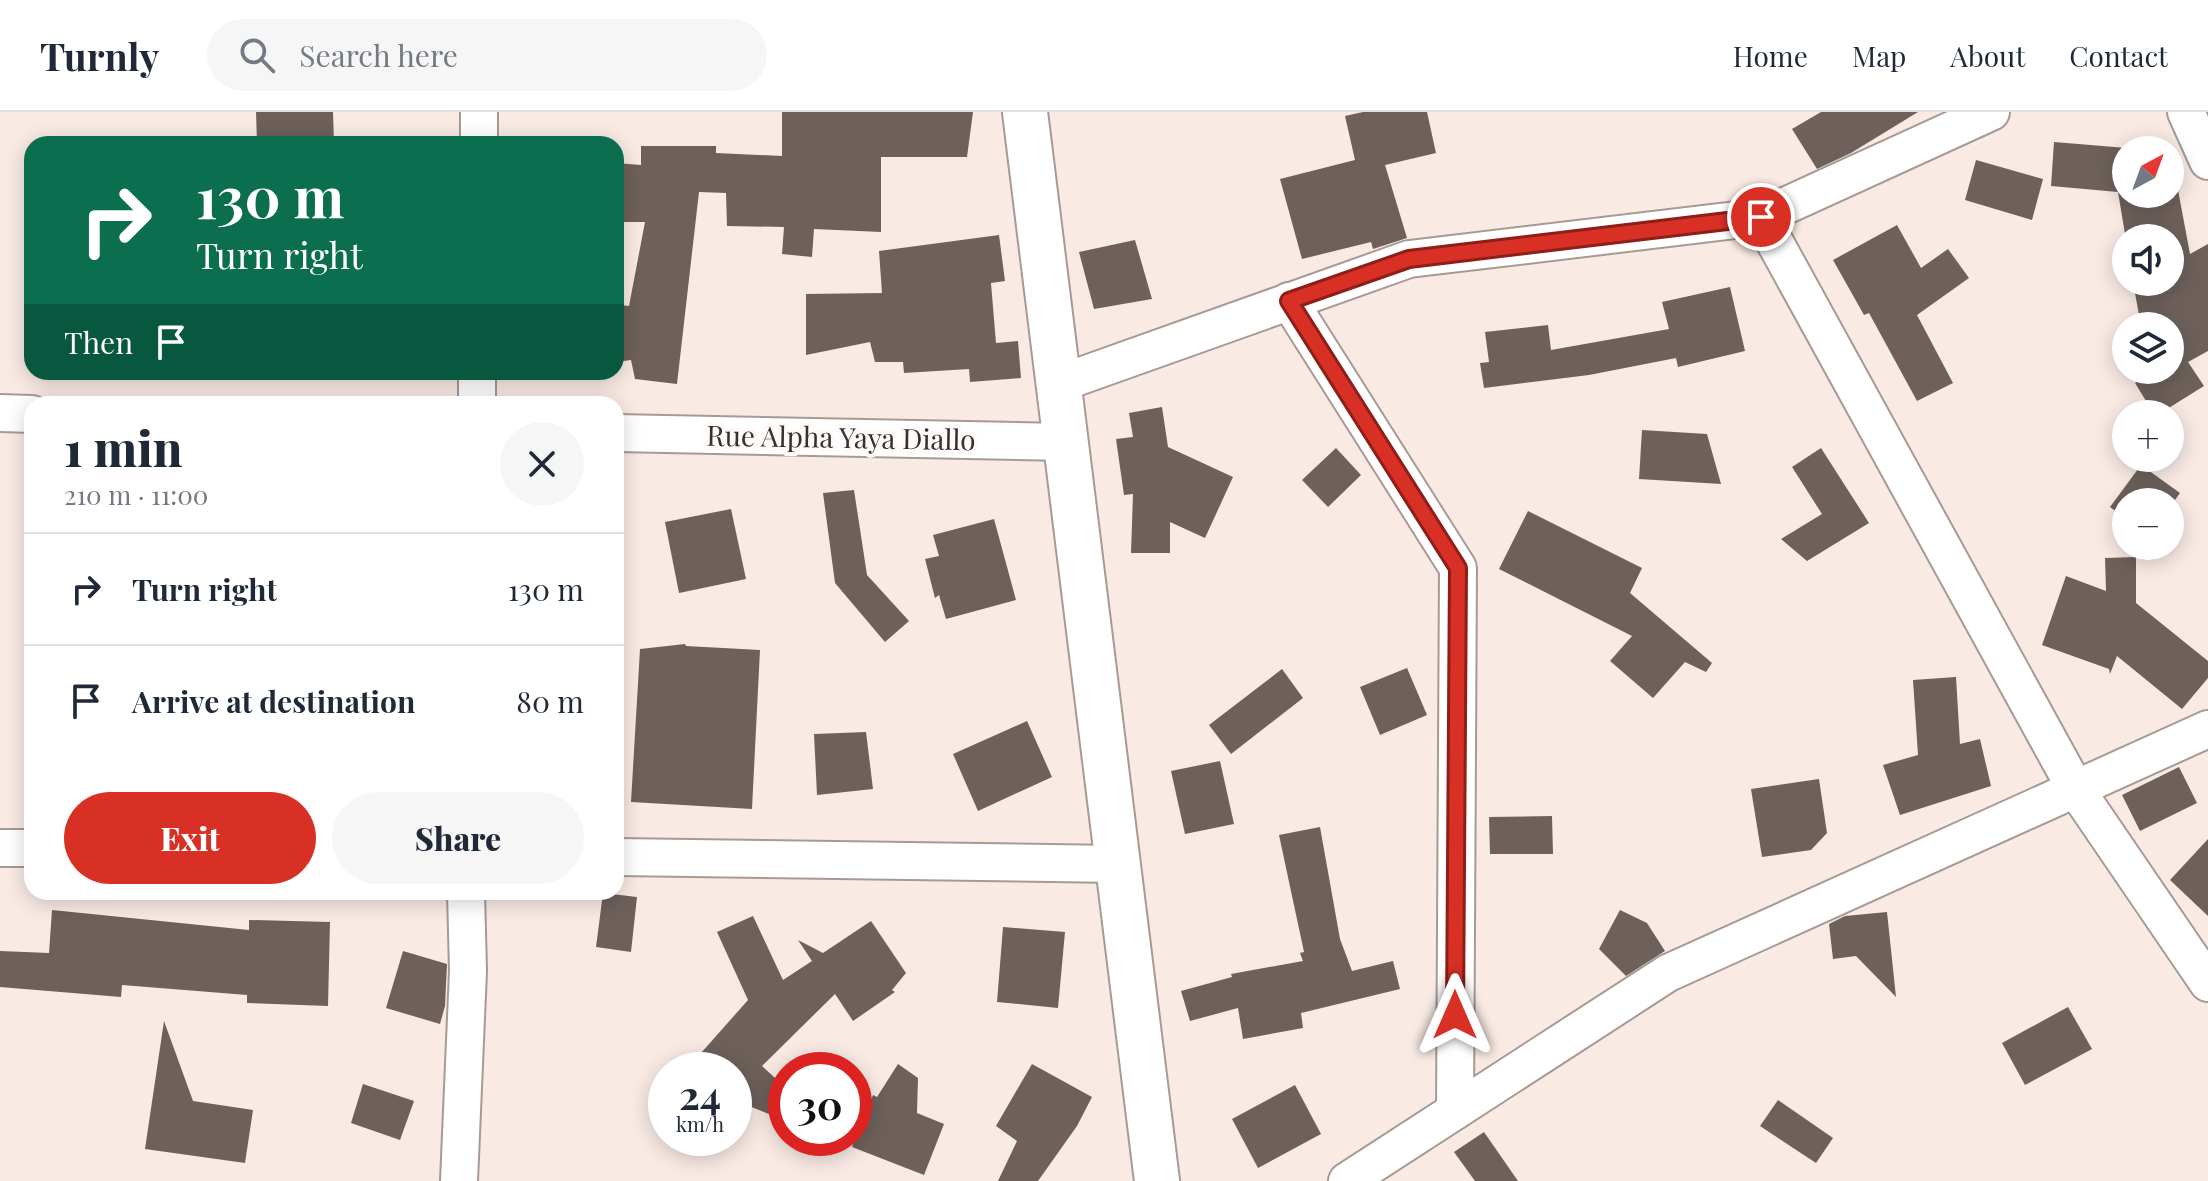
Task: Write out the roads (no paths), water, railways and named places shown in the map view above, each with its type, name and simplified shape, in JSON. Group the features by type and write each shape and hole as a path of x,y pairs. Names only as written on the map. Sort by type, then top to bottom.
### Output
{"street":[{"path":"479,112 479,136"},
{"path":"1025,112 1157,1181"},
{"path":"1058,384 1409,259 1761,217 1991,112"},
{"path":"2186,112 2208,161"},
{"path":"1761,217 2075,788 2208,983"},
{"path":"1289,301 1458,568 1455,1111"},
{"path":"0,413 24,414"},
{"name":"Rue Alpha Yaya Diallo","path":"624,433 1066,442"},
{"path":"1347,1181 1668,973 2208,729"},
{"path":"0,848 24,848"},
{"path":"624,857 1118,864"},
{"path":"459,1181 468,971 466,900"}]}
